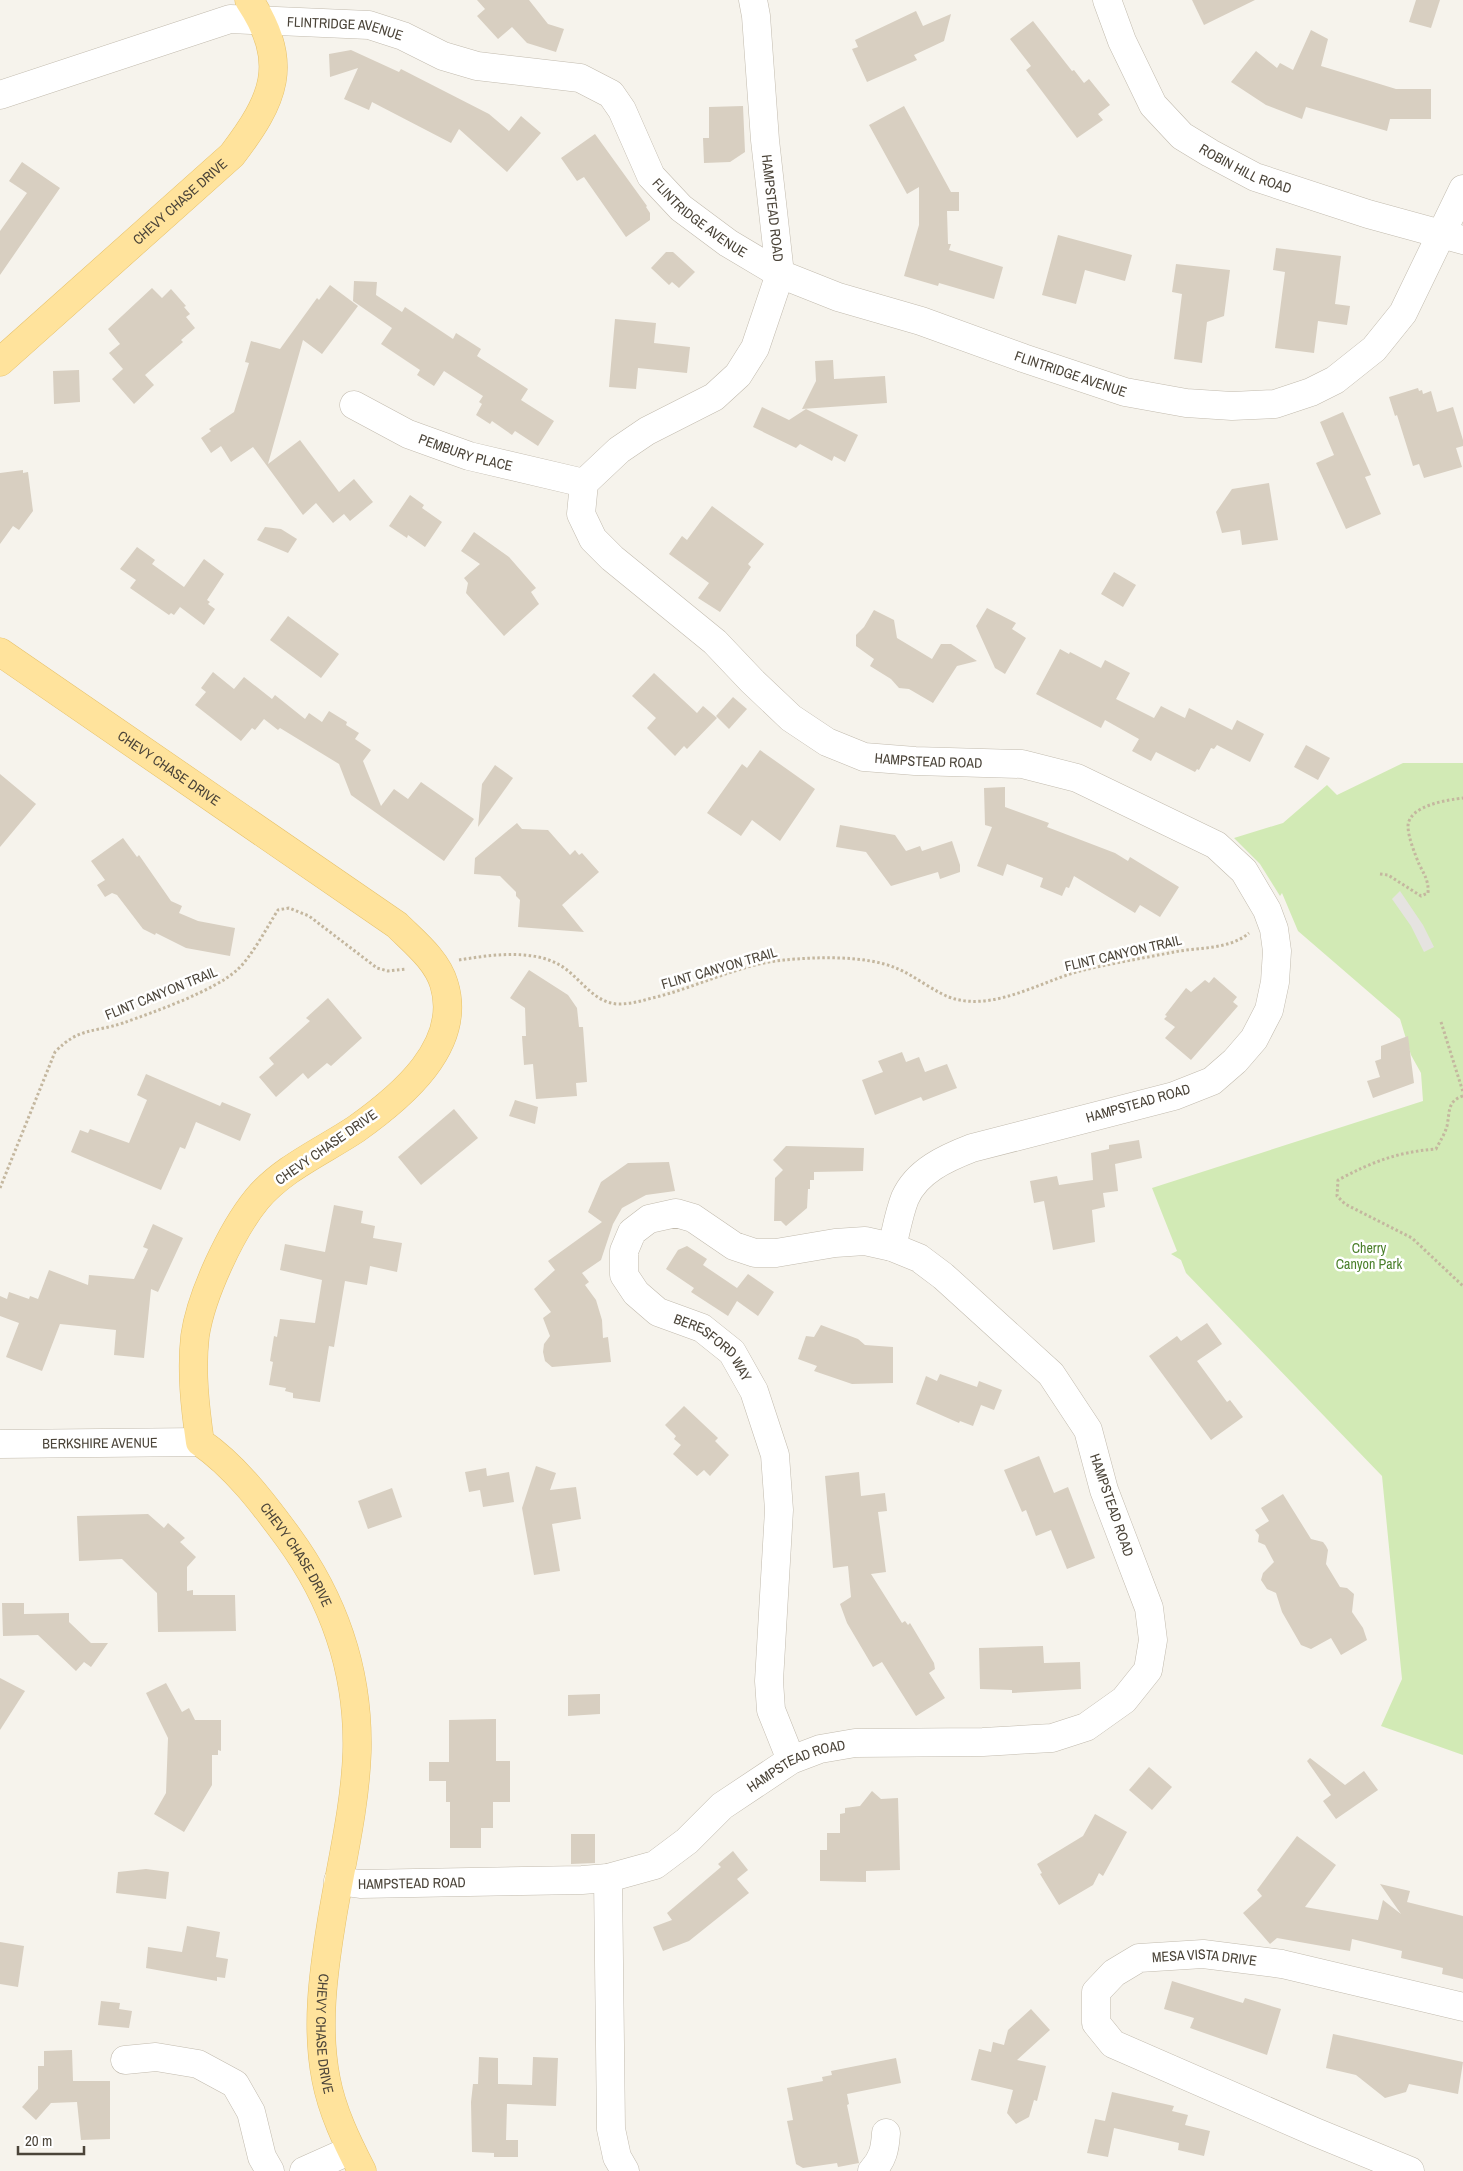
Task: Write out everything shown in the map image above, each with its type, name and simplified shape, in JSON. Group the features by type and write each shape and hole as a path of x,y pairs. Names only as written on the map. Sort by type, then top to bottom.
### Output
{"main road":[{"name":"CHEVY CHASE DRIVE","path":"0,362 232,155 253,127 266,105 273,78 273,46 256,10"},
{"name":"CHEVY CHASE DRIVE","path":"0,652 397,925 434,964 444,983 448,1001 446,1023 434,1052 414,1081 356,1128 275,1182 257,1199 220,1260 196,1334 193,1373 200,1442 218,1454 255,1495 303,1558 327,1602 344,1644 353,1686 357,1752 352,1797 323,1979 322,2036 326,2079 357,2160"}],"street":[{"name":"HAMPSTEAD ROAD","path":"338,1881 388,1883 608,1878 656,1865 688,1841 722,1806 791,1760 820,1749 855,1743 983,1742 1052,1738 1086,1727 1124,1700 1148,1670 1153,1640 1149,1608 1104,1490 1088,1430 1050,1374 943,1276 920,1258 892,1247 906,1197 924,1173 945,1158 972,1148 1174,1096 1212,1081 1235,1061 1254,1039 1269,1010 1275,982 1277,951 1274,929 1267,910 1244,871 1216,846 1077,778 1022,764 915,761 864,757 827,742 791,718 752,681 716,642 612,558 593,539 581,514 584,483 620,450 647,431 714,397 738,376 755,348 780,274 765,140 756,16 753,0"},
{"name":"ROBIN HILL ROAD","path":"1108,0 1122,41 1153,106 1182,136 1255,176 1368,214 1453,236"},
{"name":"FLINTRIDGE AVENUE","path":"0,95 256,10 369,25 403,36 443,56 477,66 580,78 611,94 622,110 651,176 681,208 728,243 780,274 838,297 922,321 1023,358 1125,392 1186,403 1232,406 1275,404 1311,392 1335,380 1374,349 1403,313 1453,236 1463,189"},
{"name":"PEMBURY PLACE","path":"354,405 408,434 469,456 584,483"},
{"name":"BERESFORD WAY","path":"791,1760 770,1710 769,1680 779,1510 775,1455 754,1391 732,1352 702,1328 658,1312 636,1293 624,1275 624,1251 632,1232 649,1219 676,1213 693,1218 734,1246 755,1253 776,1253 865,1241 892,1247"},
{"name":"BERKSHIRE AVENUE","path":"0,1444 200,1442"},
{"path":"608,1878 612,2128 616,2157 625,2171"},
{"name":"MESA VISTA DRIVE","path":"1410,2171 1307,2129 1113,2044 1096,2022 1096,1992 1114,1972 1139,1958 1203,1954 1282,1964 1463,2008"},
{"path":"125,2060 156,2057 198,2064 235,2084 251,2112 262,2157 270,2171"},
{"path":"872,2171 881,2161 885,2150 886,2132"},
{"path":"304,2171 357,2160"}],"path":[{"path":"1380,874 1388,875 1421,896 1428,893 1428,883 1419,862 1408,826 1412,816 1436,801 1463,798"},
{"name":"FLINT CANYON TRAIL","path":"0,1188 54,1052 67,1039 78,1034 124,1023 220,984 239,968 278,910 289,908 309,916 377,968 388,971 406,969"},
{"name":"FLINT CANYON TRAIL","path":"456,960 500,956 546,959 559,964 602,999 619,1004 676,993 719,977 782,960 834,958 893,967 954,999 976,1001 999,998 1082,971 1176,951 1231,943 1241,940 1254,929"},
{"path":"1441,1022 1463,1092"},
{"path":"1463,1096 1455,1098 1450,1106 1444,1133 1436,1148 1404,1152 1375,1161 1338,1180 1337,1196 1345,1204 1412,1238 1463,1286"}],"green space":[{"name":"Cherry Canyon Park","path":"1403,763 1463,763 1463,1755 1381,1726 1402,1679 1382,1476 1186,1273 1181,1260 1171,1254 1177,1251 1152,1188 1423,1101 1421,1073 1411,1055 1400,1019 1298,931 1282,893 1280,896 1260,864 1234,838 1283,823 1327,785 1337,795"}],"shaded area":[{"path":"1400,891 1423,925 1434,947 1424,952 1411,926 1392,899"}],"building":[{"path":"477,0 529,0 548,24 564,29 556,52 527,43 512,27 498,39 477,16 485,9"},
{"path":"1192,0 1255,0 1204,25"},
{"path":"1416,0 1440,0 1431,28 1409,22"},
{"path":"916,11 923,26 951,14 944,41 914,55 917,60 867,82 852,49 858,47 855,40"},
{"path":"1033,21 1072,71 1074,70 1084,83 1089,79 1110,105 1098,114 1103,120 1077,138 1026,70 1031,66 1010,39"},
{"path":"1311,30 1328,39 1321,66 1396,89 1431,89 1431,119 1390,119 1387,131 1306,107 1302,119 1266,105 1231,82 1256,51 1277,68 1280,63 1293,70"},
{"path":"351,50 399,72 401,69 489,114 509,131 521,116 541,133 507,172 459,129 451,143 372,102 369,110 344,99 358,68 330,77 329,54"},
{"path":"743,106 745,152 730,162 704,163 703,138 709,138 709,107"},
{"path":"904,106 951,192 959,192 959,211 947,211 948,244 951,244 949,250 1003,267 994,299 939,283 938,286 904,276 919,225 919,187 907,194 869,125"},
{"path":"595,134 647,206 650,213 650,220 626,237 584,177 577,181 561,158"},
{"path":"22,162 60,188 0,275 0,231 27,193 9,181"},
{"path":"1058,235 1132,255 1125,281 1085,270 1076,304 1042,295"},
{"path":"1276,248 1341,256 1335,304 1350,306 1347,325 1318,321 1314,353 1275,348 1285,272 1273,270"},
{"path":"666,252 673,252 695,272 679,288 672,282 669,285 651,268"},
{"path":"1176,264 1230,270 1224,316 1207,322 1202,363 1174,359 1182,294 1172,292"},
{"path":"354,281 377,282 376,295 402,312 405,307 453,339 456,333 481,349 477,356 528,389 521,400 554,421 538,446 515,431 512,435 492,421 490,424 476,415 482,404 479,402 483,396 444,371 434,386 417,375 420,370 381,344 392,328 353,301"},
{"path":"330,285 358,306 322,354 303,340 268,464 300,440 339,492 354,479 373,502 350,521 344,514 333,523 316,503 303,515 253,447 231,462 221,446 211,453 201,438 211,431 209,429 234,412 249,363 245,362 251,341 280,349 317,298 319,300"},
{"path":"152,288 162,298 171,289 186,306 184,307 190,314 186,317 195,328 181,340 183,342 145,375 154,385 134,404 112,379 123,369 109,353 120,344 108,329"},
{"path":"615,319 656,323 654,343 690,347 687,373 638,368 636,389 609,387"},
{"path":"833,360 834,379 885,376 887,403 802,409 816,381 815,361"},
{"path":"79,370 80,402 54,404 53,371"},
{"path":"1418,388 1419,391 1422,390 1423,394 1431,391 1437,412 1453,407 1463,440 1463,446 1456,448 1462,467 1424,478 1419,464 1413,466 1397,415 1395,416 1389,397"},
{"path":"762,407 789,420 806,409 858,435 845,462 834,456 832,461 800,444 796,448 753,427"},
{"path":"1343,412 1371,475 1365,477 1381,514 1346,529 1316,463 1334,455 1320,422"},
{"path":"23,470 23,473 28,472 33,511 19,530 13,526 0,544 0,473"},
{"path":"1269,483 1278,540 1242,545 1240,530 1222,533 1216,512 1232,489"},
{"path":"410,495 424,505 422,508 442,522 425,547 408,535 407,538 389,526"},
{"path":"712,506 764,544 748,564 751,567 720,612 698,598 709,583 669,554 682,536 687,540"},
{"path":"265,527 281,529 297,539 288,553 257,540"},
{"path":"474,532 509,557 536,588 531,592 539,604 504,636 466,593 468,583 464,578 480,564 461,551"},
{"path":"137,547 155,560 152,564 184,587 204,559 224,574 207,600 210,602 208,604 215,609 204,625 180,607 174,615 171,613 169,615 130,588 136,580 120,569"},
{"path":"1114,572 1136,585 1123,607 1101,594"},
{"path":"987,608 1016,623 1012,629 1026,638 1005,674 995,668 976,626"},
{"path":"874,610 894,620 897,638 932,659 941,644 951,644 977,661 957,666 933,703 909,689 899,688 891,679 870,666 874,659 856,646 856,635 864,627"},
{"path":"288,616 339,654 321,678 270,640"},
{"path":"1060,649 1101,668 1105,660 1130,673 1116,699 1154,718 1161,706 1185,718 1189,708 1232,730 1237,720 1264,734 1250,762 1217,745 1214,749 1211,748 1199,770 1197,769 1195,772 1156,752 1151,761 1132,751 1139,739 1105,720 1101,728 1036,694"},
{"path":"213,672 234,689 244,677 272,699 275,695 305,719 309,713 322,722 329,711 347,722 346,725 359,733 355,739 371,750 363,761 381,806 394,789 408,799 421,782 474,819 444,861 351,795 339,764 280,728 278,730 264,719 255,730 252,728 241,741 195,705 206,692 201,688"},
{"path":"654,673 697,713 703,706 717,718 687,749 684,746 675,756 647,728 656,718 632,696"},
{"path":"733,697 747,709 729,729 716,716"},
{"path":"1306,745 1330,758 1318,780 1294,767"},
{"path":"760,750 815,789 780,841 752,820 741,836 707,813 742,764 747,768"},
{"path":"495,765 513,778 478,827 482,784"},
{"path":"0,774 36,804 0,847"},
{"path":"1005,787 1005,807 1049,823 1047,827 1115,853 1128,861 1130,857 1179,887 1160,917 1140,905 1135,913 1074,876 1069,888 1066,887 1062,896 1040,887 1043,878 1007,864 1003,876 977,866 992,827 985,825 984,788"},
{"path":"517,823 522,829 548,830 570,855 575,850 579,855 582,853 599,872 562,905 584,932 518,927 520,900 516,896 516,892 500,876 474,874 475,858"},
{"path":"840,825 895,835 906,851 920,846 922,851 952,841 960,865 960,872 940,879 938,872 891,886 866,852 836,847"},
{"path":"123,838 137,857 139,855 171,901 182,906 179,913 198,921 235,928 230,956 186,948 156,933 155,935 143,929 117,895 112,893 105,897 97,885 105,880 91,861"},
{"path":"529,970 568,995 577,1008 579,1027 583,1027 587,1082 576,1083 577,1096 536,1099 533,1064 524,1065 522,1036 526,1036 525,1008 510,998"},
{"path":"1214,977 1237,997 1233,1002 1238,1006 1191,1060 1165,1038 1175,1027 1164,1019 1167,1016 1165,1015 1186,988 1191,992 1205,980 1209,983"},
{"path":"328,998 362,1038 331,1066 327,1063 308,1079 303,1073 276,1097 259,1077 274,1064 269,1058 310,1021 306,1018"},
{"path":"1408,1036 1414,1083 1373,1098 1367,1081 1380,1077 1375,1061 1381,1059 1381,1046"},
{"path":"902,1052 906,1062 919,1057 925,1072 947,1064 957,1088 923,1101 921,1097 875,1115 862,1080 883,1072 878,1061"},
{"path":"146,1074 220,1106 222,1102 251,1114 240,1141 196,1122 185,1149 180,1147 161,1190 71,1152 80,1130 88,1133 90,1129 129,1143 147,1100 137,1095"},
{"path":"515,1100 538,1107 535,1124 509,1116"},
{"path":"454,1109 478,1138 421,1185 398,1157"},
{"path":"1139,1140 1142,1158 1115,1164 1118,1191 1103,1193 1105,1207 1092,1210 1095,1242 1053,1250 1044,1201 1034,1203 1030,1181 1057,1176 1059,1185 1093,1180 1091,1153 1109,1149 1109,1145"},
{"path":"786,1146 864,1148 863,1171 814,1172 814,1180 810,1180 810,1189 808,1189 807,1208 786,1226 781,1221 774,1221 775,1178 783,1170 773,1160"},
{"path":"669,1162 675,1191 646,1195 622,1208 613,1224 601,1260 582,1273 589,1282 585,1285 596,1300 602,1320 603,1338 608,1337 611,1362 552,1367 545,1361 543,1352 544,1344 550,1336 543,1318 551,1312 534,1289 555,1270 548,1261 602,1222 588,1212 601,1182 628,1163"},
{"path":"334,1205 363,1211 361,1223 375,1226 373,1238 402,1243 397,1272 370,1266 367,1285 345,1281 334,1347 329,1346 320,1402 293,1398 293,1393 285,1391 286,1388 269,1385 273,1362 270,1361 274,1336 277,1337 280,1319 315,1323 322,1280 280,1270 285,1244 325,1252"},
{"path":"153,1224 183,1238 158,1292 151,1289 144,1358 114,1355 116,1330 60,1324 42,1371 6,1357 19,1323 0,1316 0,1296 7,1299 9,1292 29,1299 30,1296 38,1299 49,1270 88,1285 89,1275 134,1279 148,1249 143,1247"},
{"path":"687,1246 707,1259 703,1265 737,1288 748,1274 774,1292 758,1316 737,1301 728,1316 691,1292 694,1288 666,1269 678,1250"},
{"path":"1207,1323 1222,1344 1197,1361 1227,1402 1230,1400 1243,1417 1211,1440 1149,1356 1177,1336 1181,1341"},
{"path":"821,1325 858,1339 865,1345 893,1347 893,1383 852,1384 814,1371 817,1366 798,1359 806,1336 814,1337"},
{"path":"940,1374 977,1387 979,1381 1002,1390 994,1410 981,1405 973,1426 960,1421 959,1423 916,1404 926,1376 937,1381"},
{"path":"684,1406 718,1438 715,1441 729,1455 710,1476 704,1470 697,1476 673,1454 681,1445 674,1439 676,1436 665,1425"},
{"path":"1039,1456 1054,1493 1068,1487 1095,1558 1067,1569 1051,1530 1036,1536 1026,1510 1022,1512 1004,1470"},
{"path":"536,1466 556,1473 550,1490 576,1487 581,1519 552,1524 560,1571 534,1575 522,1508"},
{"path":"486,1468 487,1476 509,1472 514,1502 483,1507 480,1490 469,1492 465,1472"},
{"path":"859,1472 861,1496 885,1493 887,1511 878,1512 886,1572 871,1574 902,1623 905,1621 908,1625 910,1623 934,1663 935,1669 929,1673 945,1698 916,1716 882,1662 873,1667 847,1623 840,1604 851,1597 848,1566 833,1568 825,1476"},
{"path":"392,1488 402,1517 368,1529 358,1501"},
{"path":"1283,1494 1311,1539 1323,1542 1326,1546 1328,1550 1326,1564 1340,1587 1347,1588 1354,1594 1352,1612 1363,1628 1367,1640 1341,1655 1331,1638 1311,1649 1301,1645 1282,1612 1276,1593 1267,1589 1261,1580 1263,1573 1274,1562 1265,1545 1258,1542 1259,1535 1255,1530 1269,1521 1261,1508"},
{"path":"148,1514 164,1528 168,1523 185,1538 180,1542 196,1557 187,1567 187,1591 193,1590 193,1595 235,1595 236,1631 158,1632 157,1593 122,1559 79,1561 77,1516"},
{"path":"2,1603 24,1603 24,1614 69,1613 69,1622 91,1643 108,1643 91,1667 84,1662 76,1671 38,1635 3,1636"},
{"path":"1043,1646 1044,1663 1080,1662 1081,1689 1012,1693 1012,1690 980,1689 979,1648"},
{"path":"0,1678 25,1691 0,1730"},
{"path":"166,1683 182,1712 189,1708 195,1720 221,1720 221,1751 218,1750 218,1755 212,1755 212,1785 184,1832 154,1814 166,1793 168,1738 146,1693"},
{"path":"600,1694 600,1714 568,1716 568,1695"},
{"path":"496,1719 496,1761 510,1761 510,1802 493,1802 493,1828 481,1828 481,1848 450,1848 450,1802 446,1802 446,1781 429,1781 429,1762 449,1762 449,1720"},
{"path":"1310,1758 1345,1785 1364,1771 1378,1790 1336,1819 1323,1801 1331,1795 1307,1761"},
{"path":"1149,1767 1172,1787 1152,1810 1129,1790"},
{"path":"872,1791 881,1799 898,1798 900,1870 866,1871 866,1882 820,1881 820,1850 827,1850 827,1833 840,1833 840,1814 845,1813 845,1808 860,1806"},
{"path":"1095,1814 1127,1832 1103,1876 1099,1873 1093,1885 1059,1905 1040,1874 1042,1873 1037,1864 1083,1836"},
{"path":"571,1834 595,1834 595,1863 571,1864"},
{"path":"1297,1836 1336,1865 1305,1907 1378,1920 1383,1900 1401,1914 1380,1884 1410,1891 1407,1902 1463,1916 1463,1979 1442,1974 1443,1968 1401,1958 1402,1951 1352,1939 1350,1951 1277,1938 1270,1944 1243,1913 1262,1896 1257,1890"},
{"path":"733,1851 748,1870 737,1879 749,1893 689,1941 663,1951 653,1927 672,1920 667,1913 721,1867 718,1864"},
{"path":"146,1869 169,1872 166,1899 116,1893 118,1872"},
{"path":"187,1926 220,1932 216,1957 228,1959 225,1978 217,1977 217,1981 146,1968 148,1947 182,1952"},
{"path":"0,1942 24,1946 18,1987 0,1984"},
{"path":"1172,1981 1243,2003 1245,1998 1281,2009 1267,2055 1190,2028 1194,2018 1164,2009"},
{"path":"101,2001 120,2003 119,2009 132,2011 129,2028 98,2025"},
{"path":"1031,2009 1050,2030 1017,2060 1046,2066 1037,2101 1034,2100 1029,2117 1016,2124 1007,2113 1013,2090 971,2080 979,2049 991,2052 993,2042 1004,2045 1008,2030"},
{"path":"1333,2034 1463,2062 1458,2094 1409,2084 1406,2092 1385,2098 1356,2075 1326,2068"},
{"path":"72,2050 73,2081 110,2081 110,2139 81,2140 77,2102 51,2103 36,2120 22,2107 38,2089 38,2066 44,2066 44,2051"},
{"path":"479,2057 498,2058 498,2084 532,2085 533,2057 558,2058 556,2106 507,2104 506,2140 518,2140 518,2157 494,2157 494,2153 472,2152 471,2102 473,2084 478,2084"},
{"path":"896,2058 901,2083 847,2094 849,2104 847,2105 859,2163 838,2167 837,2163 803,2168 796,2164 787,2121 793,2120 787,2088 823,2081 822,2077 832,2075 831,2071"},
{"path":"1112,2092 1174,2106 1172,2111 1188,2115 1185,2125 1210,2131 1204,2156 1178,2150 1179,2143 1114,2128 1108,2157 1087,2153 1095,2119 1105,2121"}]}
